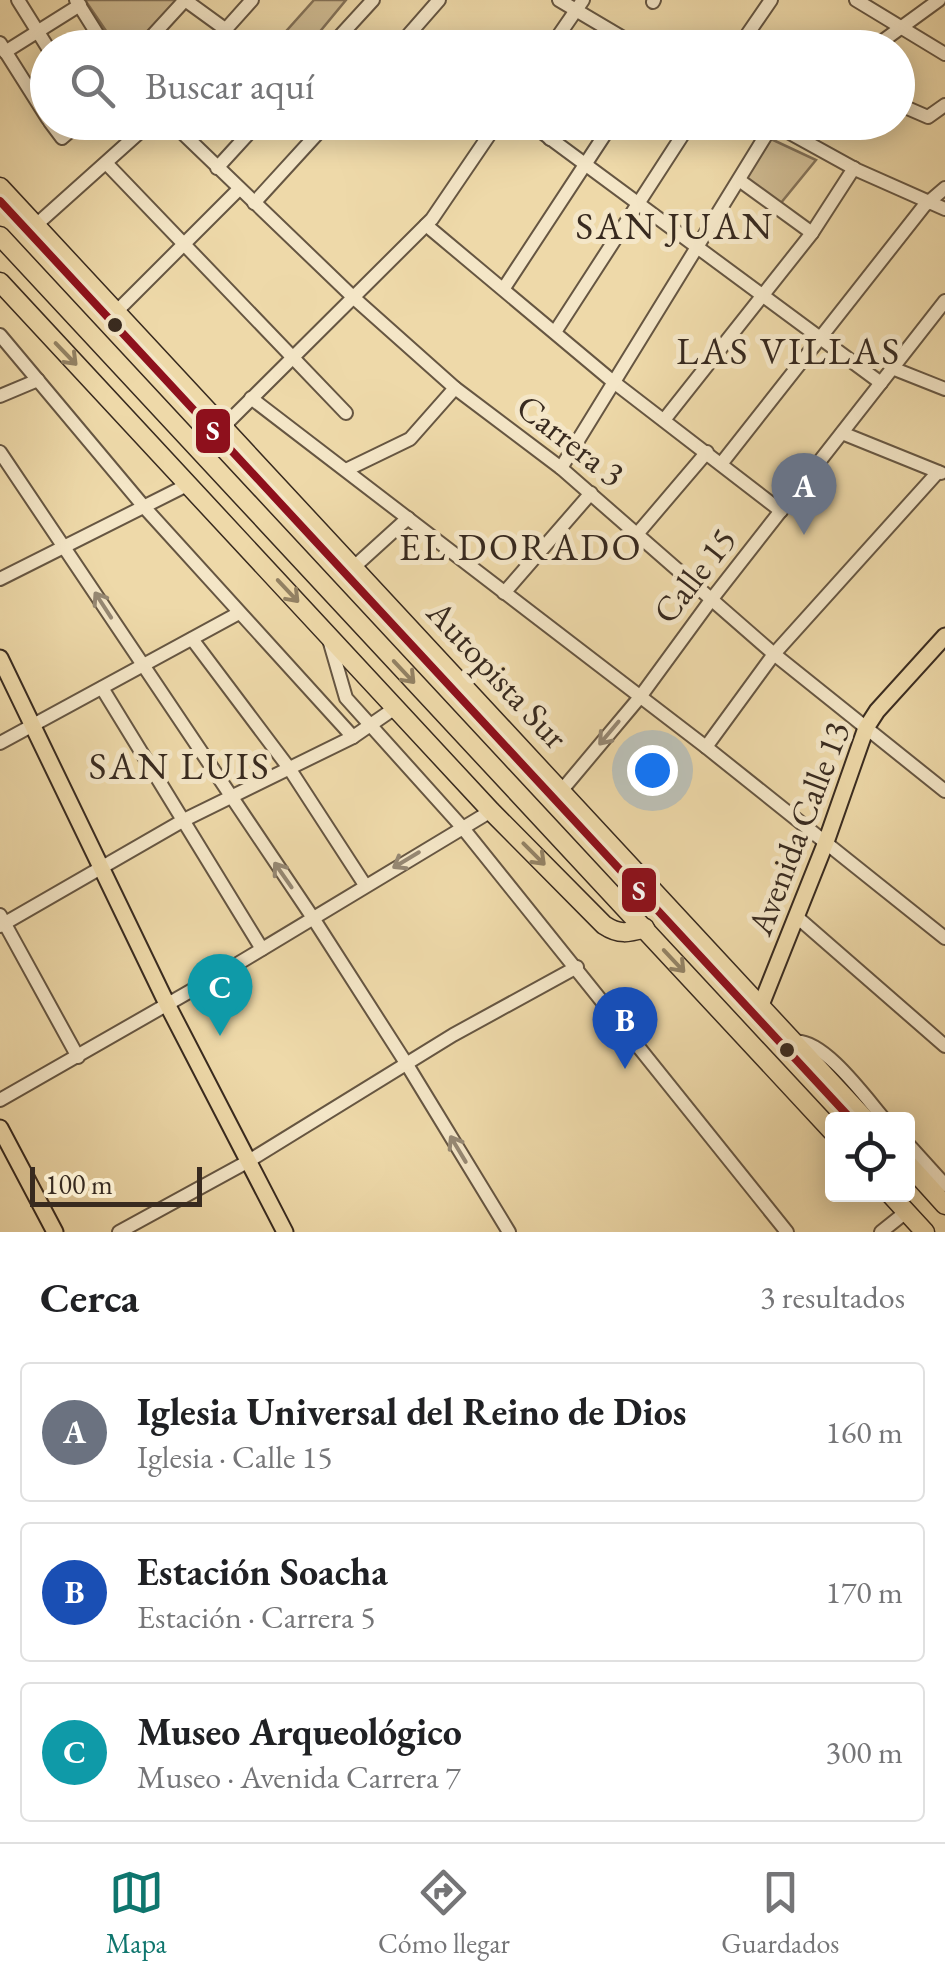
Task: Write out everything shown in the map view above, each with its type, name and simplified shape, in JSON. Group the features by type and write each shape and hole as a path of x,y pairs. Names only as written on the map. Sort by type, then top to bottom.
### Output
{"highway":[{"name":"Autopista Sur","path":"0,187 859,1112"},
{"name":"Autopista Sur","path":"0,236 825,1123"},
{"path":"0,282 490,811 614,932 645,928"},
{"path":"915,1172 945,1205"},
{"path":"894,1202 902,1216 925,1232"}],"main road":[{"name":"Avenida Calle 13","path":"760,1005 797,918 866,728 945,636"},
{"path":"0,658 167,1004 285,1232"},
{"path":"0,1128 56,1232"}],"street":[{"path":"18,0 37,30"},
{"path":"158,30 185,0 211,30"},
{"path":"229,30 252,0"},
{"path":"346,30 373,0"},
{"path":"413,30 440,0"},
{"path":"559,0 580,5 604,30"},
{"path":"750,30 771,0"},
{"path":"856,0 906,30"},
{"path":"897,30 938,0"},
{"path":"39,30 78,3 95,30"},
{"path":"563,30 580,5"},
{"path":"30,35 3,47 30,90"},
{"path":"915,36 945,54"},
{"path":"915,111 928,117 945,105"},
{"path":"36,225 132,140"},
{"name":"Carrera 3","path":"189,140 354,298 455,388 561,468 774,654 945,791"},
{"path":"217,168 241,140"},
{"path":"254,203 312,140"},
{"path":"223,427 426,225 485,140"},
{"path":"551,140 881,383"},
{"path":"504,288 602,140"},
{"path":"555,332 680,140"},
{"path":"561,468 762,140"},
{"path":"803,140 945,209"},
{"path":"107,164 346,413"},
{"path":"664,420 765,295 854,168"},
{"path":"739,180 812,232"},
{"path":"721,464 928,202 945,188"},
{"path":"116,312 239,189"},
{"path":"426,225 614,382 781,511"},
{"name":"Calle 15","path":"562,790 640,697 710,600 942,309"},
{"path":"0,335 145,508 353,737"},
{"path":"892,368 945,390"},
{"path":"0,396 38,380"},
{"path":"346,470 410,440 455,388"},
{"path":"250,398 706,747 945,938"},
{"path":"706,747 774,654 941,473 842,433"},
{"path":"0,452 313,918 509,1232"},
{"path":"638,533 707,452"},
{"path":"0,578 189,484"},
{"path":"504,593 591,493"},
{"path":"354,567 408,518"},
{"path":"0,744 239,613"},
{"path":"328,635 346,698 462,827 578,967 787,1232"},
{"path":"192,639 289,768 365,885"},
{"path":"102,688 262,949"},
{"path":"78,1057 1,921 184,820 353,737 394,708"},
{"path":"0,1100 262,949 490,811"},
{"path":"797,918 945,1046"},
{"path":"119,1232 248,1162 406,1063 578,967"},
{"path":"795,1042 806,1041 820,1049 878,1112"},
{"path":"915,1152 944,1184"},
{"path":"882,1232 902,1216 910,1232"}],"shaded area":[{"path":"85,0 179,0 152,30 105,30"},
{"path":"314,0 346,0 321,30 287,30"},
{"path":"770,140 816,160 780,204 745,180"}],"transit line":[{"name":"S","path":"0,201 845,1112"}],"place":[{"name":"Iglesia Universal del Reino de Dios","path":"804,535"},
{"name":"Museo Arqueológico","path":"220,1036"},
{"name":"Estación Soacha","path":"625,1069"}],"district":[{"name":"SAN JUAN","path":"675,225"},
{"name":"LAS VILLAS","path":"789,350"},
{"name":"EL DORADO","path":"521,546"},
{"name":"SAN LUIS","path":"180,765"}]}
